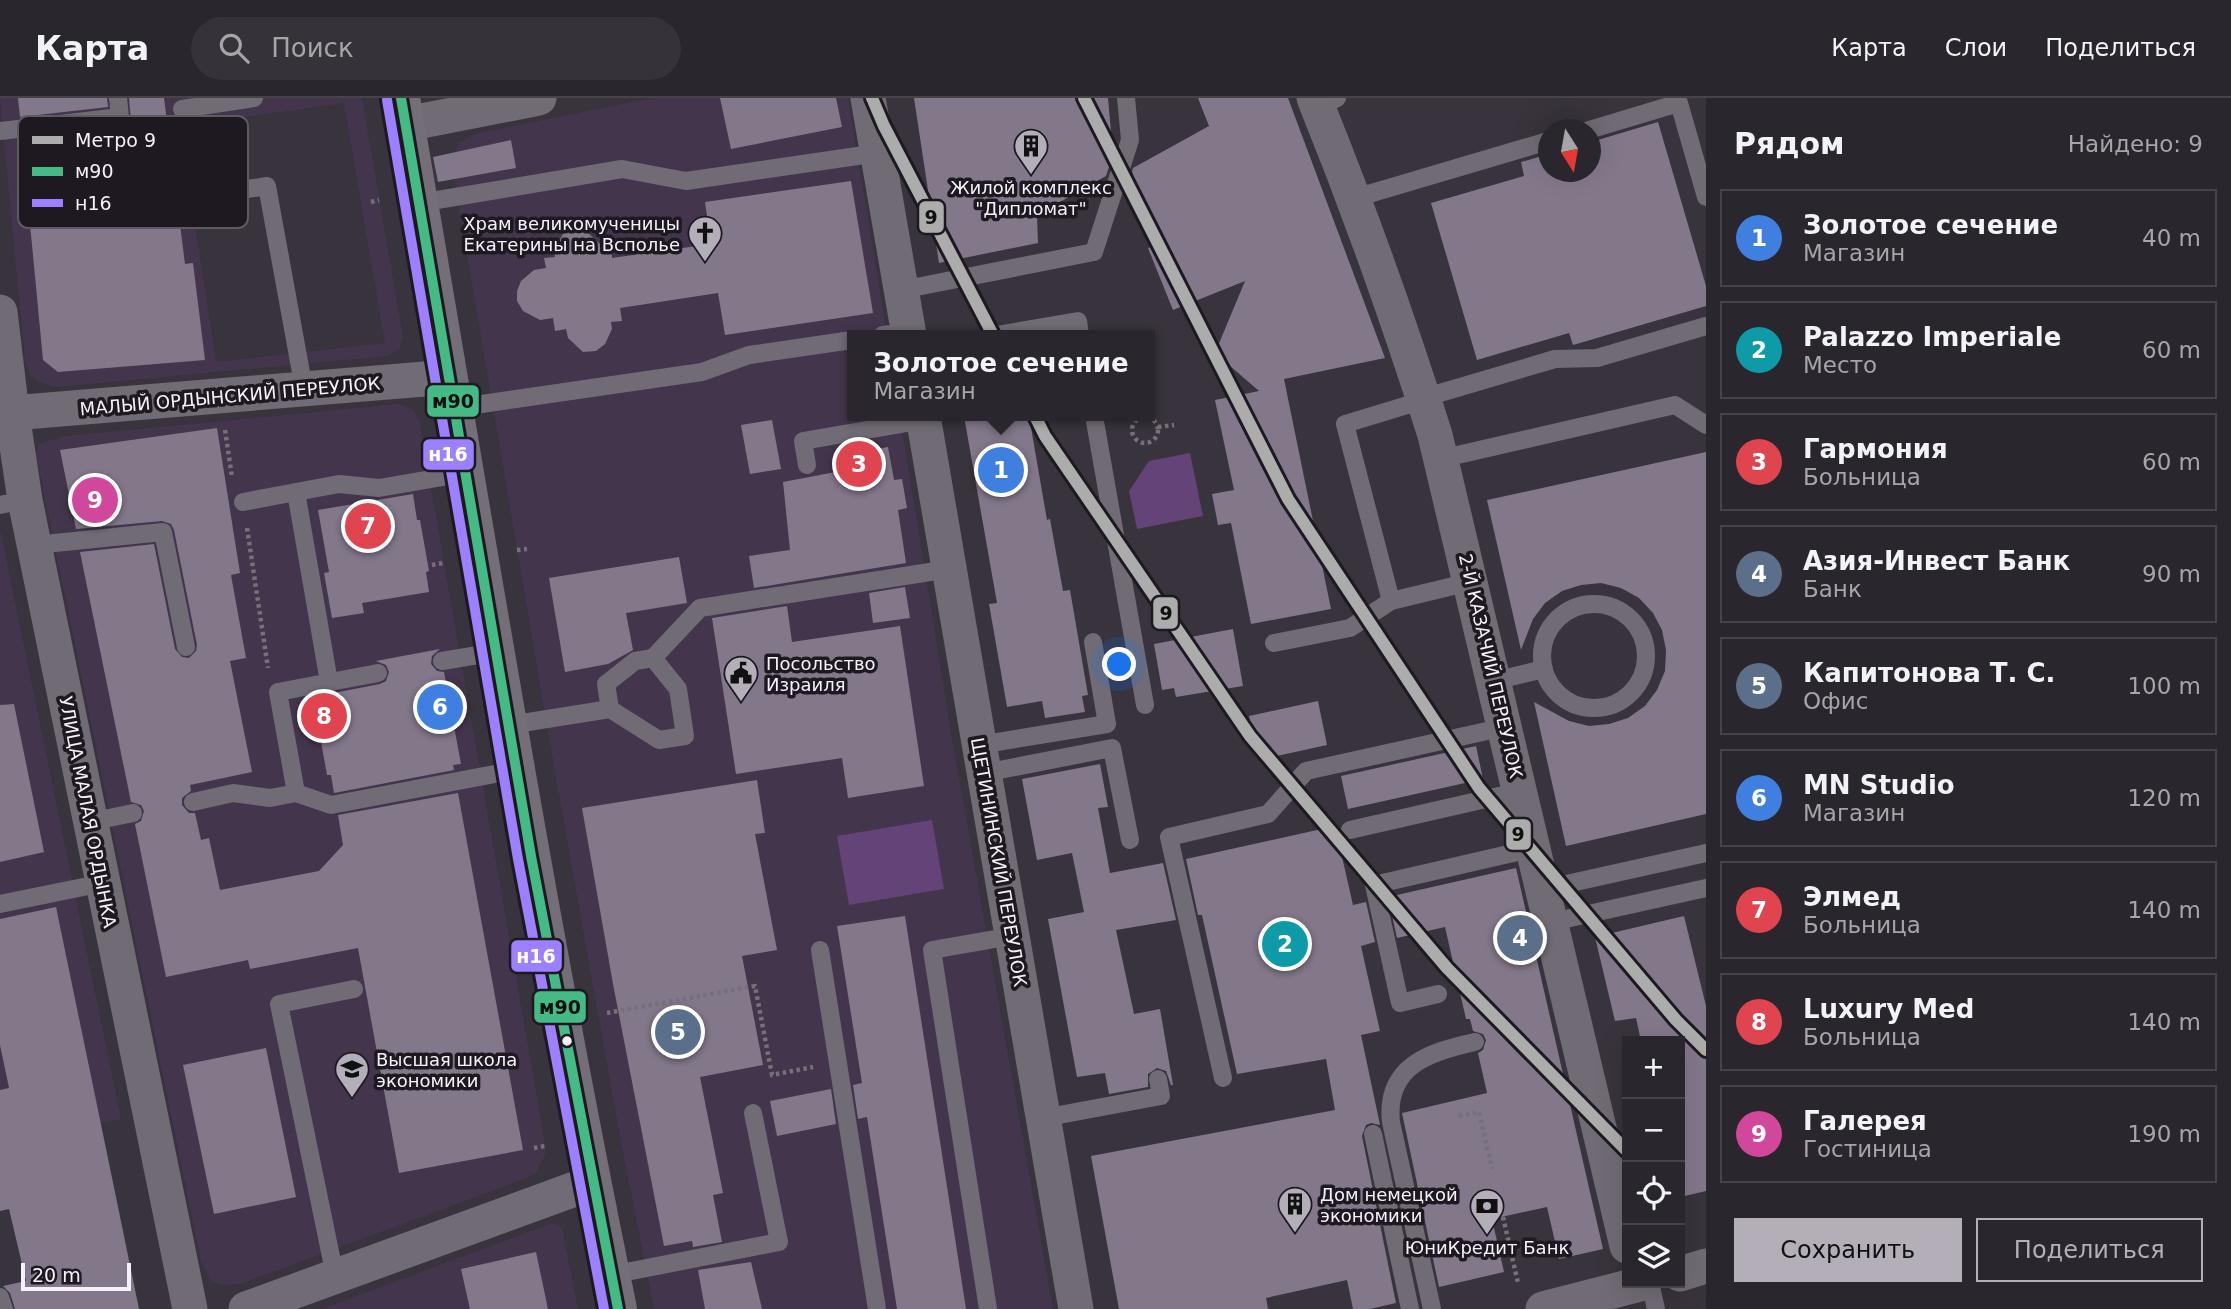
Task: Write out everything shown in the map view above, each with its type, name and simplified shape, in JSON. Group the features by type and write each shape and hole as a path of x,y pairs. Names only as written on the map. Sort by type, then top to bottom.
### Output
{"main road":[{"path":"404,111 516,770 614,1292"}],"street":[{"path":"404,111 538,98"},
{"path":"868,98 901,290 900,330"},
{"name":"2-Й КАЗАЧИЙ ПЕРЕУЛОК","path":"1323,101 1423,399 1440,459 1535,848 1622,1225"},
{"name":"УЛИЦА МАЛАЯ ОРДЫНКА","path":"0,312 12,414 13,502 35,545 190,1309"},
{"name":"МАЛЫЙ ОРДЫНСКИЙ ПЕРЕУЛОК","path":"12,414 304,389 452,393"},
{"name":"ЩЕТИНИНСКИЙ ПЕРЕУЛОК","path":"924,421 1076,1309"},
{"path":"246,1309 592,1182"},
{"path":"1685,1272 1706,1266"},
{"path":"1543,1309 1598,1302 1645,1288"}],"lane":[{"path":"118,98 120,116"},
{"path":"182,108 254,98"},
{"path":"901,290 1094,252 1130,140 1126,98"},
{"path":"1601,126 1679,103 1706,197"},
{"path":"0,131 18,129"},
{"path":"1355,198 1538,144"},
{"path":"419,203 622,169 686,181 878,153"},
{"path":"248,189 267,186 304,389"},
{"path":"1026,330 1078,321 1079,330"},
{"path":"1391,601 1345,424 1555,359 1597,358 1706,326"},
{"path":"452,393 702,372 750,355 847,341"},
{"path":"1440,459 1675,405 1706,425"},
{"path":"807,466 803,441 907,421"},
{"path":"1095,421 1144,705"},
{"path":"243,502 340,484 379,488 466,473"},
{"path":"296,492 329,682"},
{"path":"35,545 163,532 186,646"},
{"path":"610,709 606,684 635,661 653,658 700,608 949,569"},
{"path":"1273,643 1350,628 1391,601 1470,582"},
{"path":"1597,604 1613,608 1627,616 1638,628 1644,643 1646,659 1639,682 1622,700 1607,706 1591,708 1575,704 1561,696 1550,684 1544,669 1542,653 1546,637 1554,623 1566,612 1581,606 1597,604"},
{"path":"981,759 1107,724 1093,642"},
{"path":"442,662 496,652"},
{"path":"509,725 610,709 659,740 685,736 678,689 653,658"},
{"path":"1494,681 1544,669"},
{"path":"296,793 278,691 378,673"},
{"path":"1223,1078 1169,837 1268,814 1306,771 1505,727"},
{"path":"981,759 1112,748 1130,840"},
{"path":"193,802 233,793 270,799 296,793 331,805 516,770"},
{"path":"1350,830 1521,791"},
{"path":"90,822 133,813"},
{"path":"1438,994 1401,1003 1374,885 1535,848"},
{"path":"1544,889 1706,853"},
{"path":"0,904 103,883"},
{"path":"1552,922 1706,888"},
{"path":"988,1309 932,950 1012,936"},
{"path":"820,950 877,1309"},
{"path":"335,1276 279,1004 354,989"},
{"path":"1432,1309 1391,1122 1392,1096 1396,1082 1415,1064 1443,1051 1475,1042"},
{"path":"1043,1118 1161,1096 1158,1079"},
{"path":"614,1292 779,1242 753,1113"},
{"path":"1373,1134 1410,1309"},
{"path":"0,1297 4,1309"}],"path":[{"path":"371,202 379,200"},
{"path":"1137,421 1132,432 1136,440 1144,443 1157,436 1158,427 1155,421"},
{"path":"1158,427 1174,425"},
{"path":"224,426 233,484 243,502 268,672 278,691"},
{"path":"517,550 527,549"},
{"path":"432,565 444,563"},
{"path":"607,1013 755,986 772,1075 799,1070"},
{"path":"1459,1116 1479,1112 1492,1170"},
{"path":"534,1148 545,1146"},
{"path":"1503,1217 1518,1283"}],"shaded area":[{"path":"0,98 362,98 403,337 399,349 388,356 56,387 37,381 30,374 25,360","holes":["344,103 385,343 216,362 196,228 18,228 18,116 248,116"]},
{"path":"653,98 848,98 886,330 847,330 847,421 901,421 952,738 1053,1309 654,1309 619,1131 552,755 452,165 459,143 475,134"},
{"path":"399,404 412,409 419,419 545,1155 536,1173 524,1179 240,1284 224,1285 214,1282 208,1276 201,1261 36,454 38,445 43,442 67,436"},
{"path":"1190,453 1203,516 1137,529 1129,491 1149,461"},
{"path":"0,529 121,1119 0,1144"},
{"path":"932,820 944,889 849,905 837,836"},
{"path":"553,1223 562,1228 578,1309 322,1309"}],"building":[{"path":"18,98 107,98 108,107 20,116"},
{"path":"129,98 164,98 166,116 131,116"},
{"path":"720,98 836,98 842,127 731,149"},
{"name":"Жилой комплекс \"Дипломат\"","path":"914,98 1108,98 1113,155 1106,176 1037,215 1038,243 939,263"},
{"path":"1198,98 1288,98 1385,358 1284,379 1331,609 1251,624 1231,523 1218,525 1212,494 1234,490 1215,400 1259,391 1215,353 1245,281 1173,310 1148,248 1158,245 1132,172 1133,168 1209,126"},
{"path":"1658,122 1706,286 1706,306 1573,345 1569,333 1477,360 1431,203 1524,176 1521,162 1538,157 1538,182 1601,182 1601,139"},
{"path":"511,140 516,168 438,182 433,157"},
{"name":"Храм великомученицы Екатерины на Всполье","path":"851,181 873,313 725,335 718,293 620,308 622,321 611,322 612,329 605,344 596,351 583,352 568,338 566,329 555,331 553,318 540,320 523,311 517,301 521,281 534,270 546,268 544,258 555,257 554,250 563,234 575,228 588,233 600,244 601,251 611,249 612,258 711,244 705,202"},
{"path":"30,228 180,228 185,264 193,263 205,360 58,372 43,360"},
{"path":"772,420 781,469 750,474 741,425"},
{"path":"965,421 1030,421 1047,520 1050,519 1063,591 1070,590 1088,695 1082,696 1085,712 1045,718 1042,701 1007,707 989,604 997,603"},
{"path":"217,428 240,573 231,575 246,658 230,661 252,772 190,785 191,791 182,798 182,805 189,813 195,813 201,840 209,838 220,890 319,871 343,845 338,815 458,793 523,1150 399,1173 358,948 250,969 248,960 166,977 135,824 141,821 144,811 141,805 131,802 80,552 154,544 175,649 182,657 189,658 196,651 197,645 174,530 171,524 162,521 76,529 60,450"},
{"path":"888,447 894,480 902,479 907,508 898,510 906,563 754,588 749,556 790,550 783,482 846,470 844,455"},
{"path":"1706,452 1706,814 1566,846 1534,702 1569,721 1589,726 1628,718 1645,706 1657,690 1665,671 1666,650 1662,630 1653,613 1639,598 1621,588 1601,583 1581,585 1562,591 1545,603 1533,619 1521,650 1487,500"},
{"path":"413,494 429,571 426,572 429,592 362,603 364,613 332,618 324,573 329,572 318,510"},
{"path":"679,557 687,603 626,613 633,650 608,664 565,672 549,578"},
{"path":"905,587 910,618 873,623 869,593"},
{"path":"787,606 792,642 900,626 924,786 848,798 842,758 736,774 712,618"},
{"path":"1233,629 1243,686 1176,697 1174,688 1162,690 1154,644"},
{"path":"440,649 432,656 431,664 437,671 444,672 461,764 453,765 454,770 334,793 331,775 327,775 313,697 380,684 386,681 389,672 386,665 376,661"},
{"path":"1318,701 1327,745 1259,760 1249,716"},
{"path":"14,704 44,852 0,862 0,705"},
{"path":"1476,746 1483,779 1348,809 1341,776"},
{"path":"1100,764 1108,807 1098,808 1110,873 1163,863 1176,920 1116,930 1134,1014 1160,1009 1173,1085 1166,1071 1157,1068 1148,1074 1148,1087 1109,1094 1105,1073 1077,1077 1048,919 1084,912 1072,853 1037,860 1022,779"},
{"path":"757,780 765,833 755,834 777,950 742,956 763,1065 700,1077 723,1193 713,1195 722,1242 693,1247 692,1241 664,1246 582,808"},
{"path":"1335,826 1353,905 1366,902 1375,942 1361,946 1380,1031 1361,1035 1380,1125 1366,1125 1362,1136 1396,1303 1370,1309 1353,1309 1347,1280 1266,1298 1268,1309 1119,1309 1091,1156 1335,1110 1326,1059 1237,1074 1202,915 1198,915 1186,859"},
{"path":"1516,868 1603,1249 1559,1259 1547,1207 1492,1219 1504,1272 1439,1287 1402,1113 1487,1093 1478,1053 1483,1050 1486,1040 1483,1034 1473,1031 1470,1019 1466,1019 1445,927 1397,938 1388,897"},
{"path":"56,907 139,1309 15,1309 10,1293 3,1286 26,1281 9,1209 0,1211 0,1090 9,1088 0,1045 0,919"},
{"path":"905,916 966,1309 897,1309 867,1117 858,1119 853,1085 862,1083 837,926"},
{"path":"1684,916 1706,1006 1706,1191 1685,1196 1685,1036 1640,1036 1636,1018 1615,1021 1595,937"},
{"path":"266,1048 296,1197 214,1214 183,1065"},
{"path":"831,1089 836,1124 777,1136 770,1101"},
{"path":"536,1252 548,1309 470,1309 461,1269"},
{"path":"751,1262 762,1309 705,1309 698,1270"}],"metro line":[{"name":"9","path":"872,98 990,330"},
{"name":"9","path":"1084,98 1288,499 1479,788 1676,1020 1706,1050"},
{"name":"9","path":"1038,421 1045,436 1250,736 1447,968 1622,1146"}],"transit line":[{"name":"м90","path":"401,98 531,856 618,1309"},
{"name":"н16","path":"387,100 518,859 604,1309"}],"place":[{"name":"Жилой комплекс \"Дипломат\"","path":"1031,176"},
{"name":"Храм великомученицы Екатерины на Всполье","path":"705,263"},
{"name":"Гармония","path":"859,464"},
{"name":"Золотое сечение","path":"1001,470"},
{"name":"Галерея","path":"95,500"},
{"name":"Элмед","path":"368,526"},
{"name":"Посольство Израиля","path":"741,703"},
{"name":"MN Studio","path":"440,707"},
{"name":"Luxury Med","path":"324,716"},
{"name":"Азия-Инвест Банк","path":"1520,938"},
{"name":"Palazzo Imperiale","path":"1285,944"},
{"name":"Капитонова Т. С.","path":"678,1032"},
{"name":"Высшая школа экономики","path":"352,1099"},
{"name":"Дом немецкой экономики","path":"1295,1234"},
{"name":"ЮниКредит Банк","path":"1487,1236"}]}
